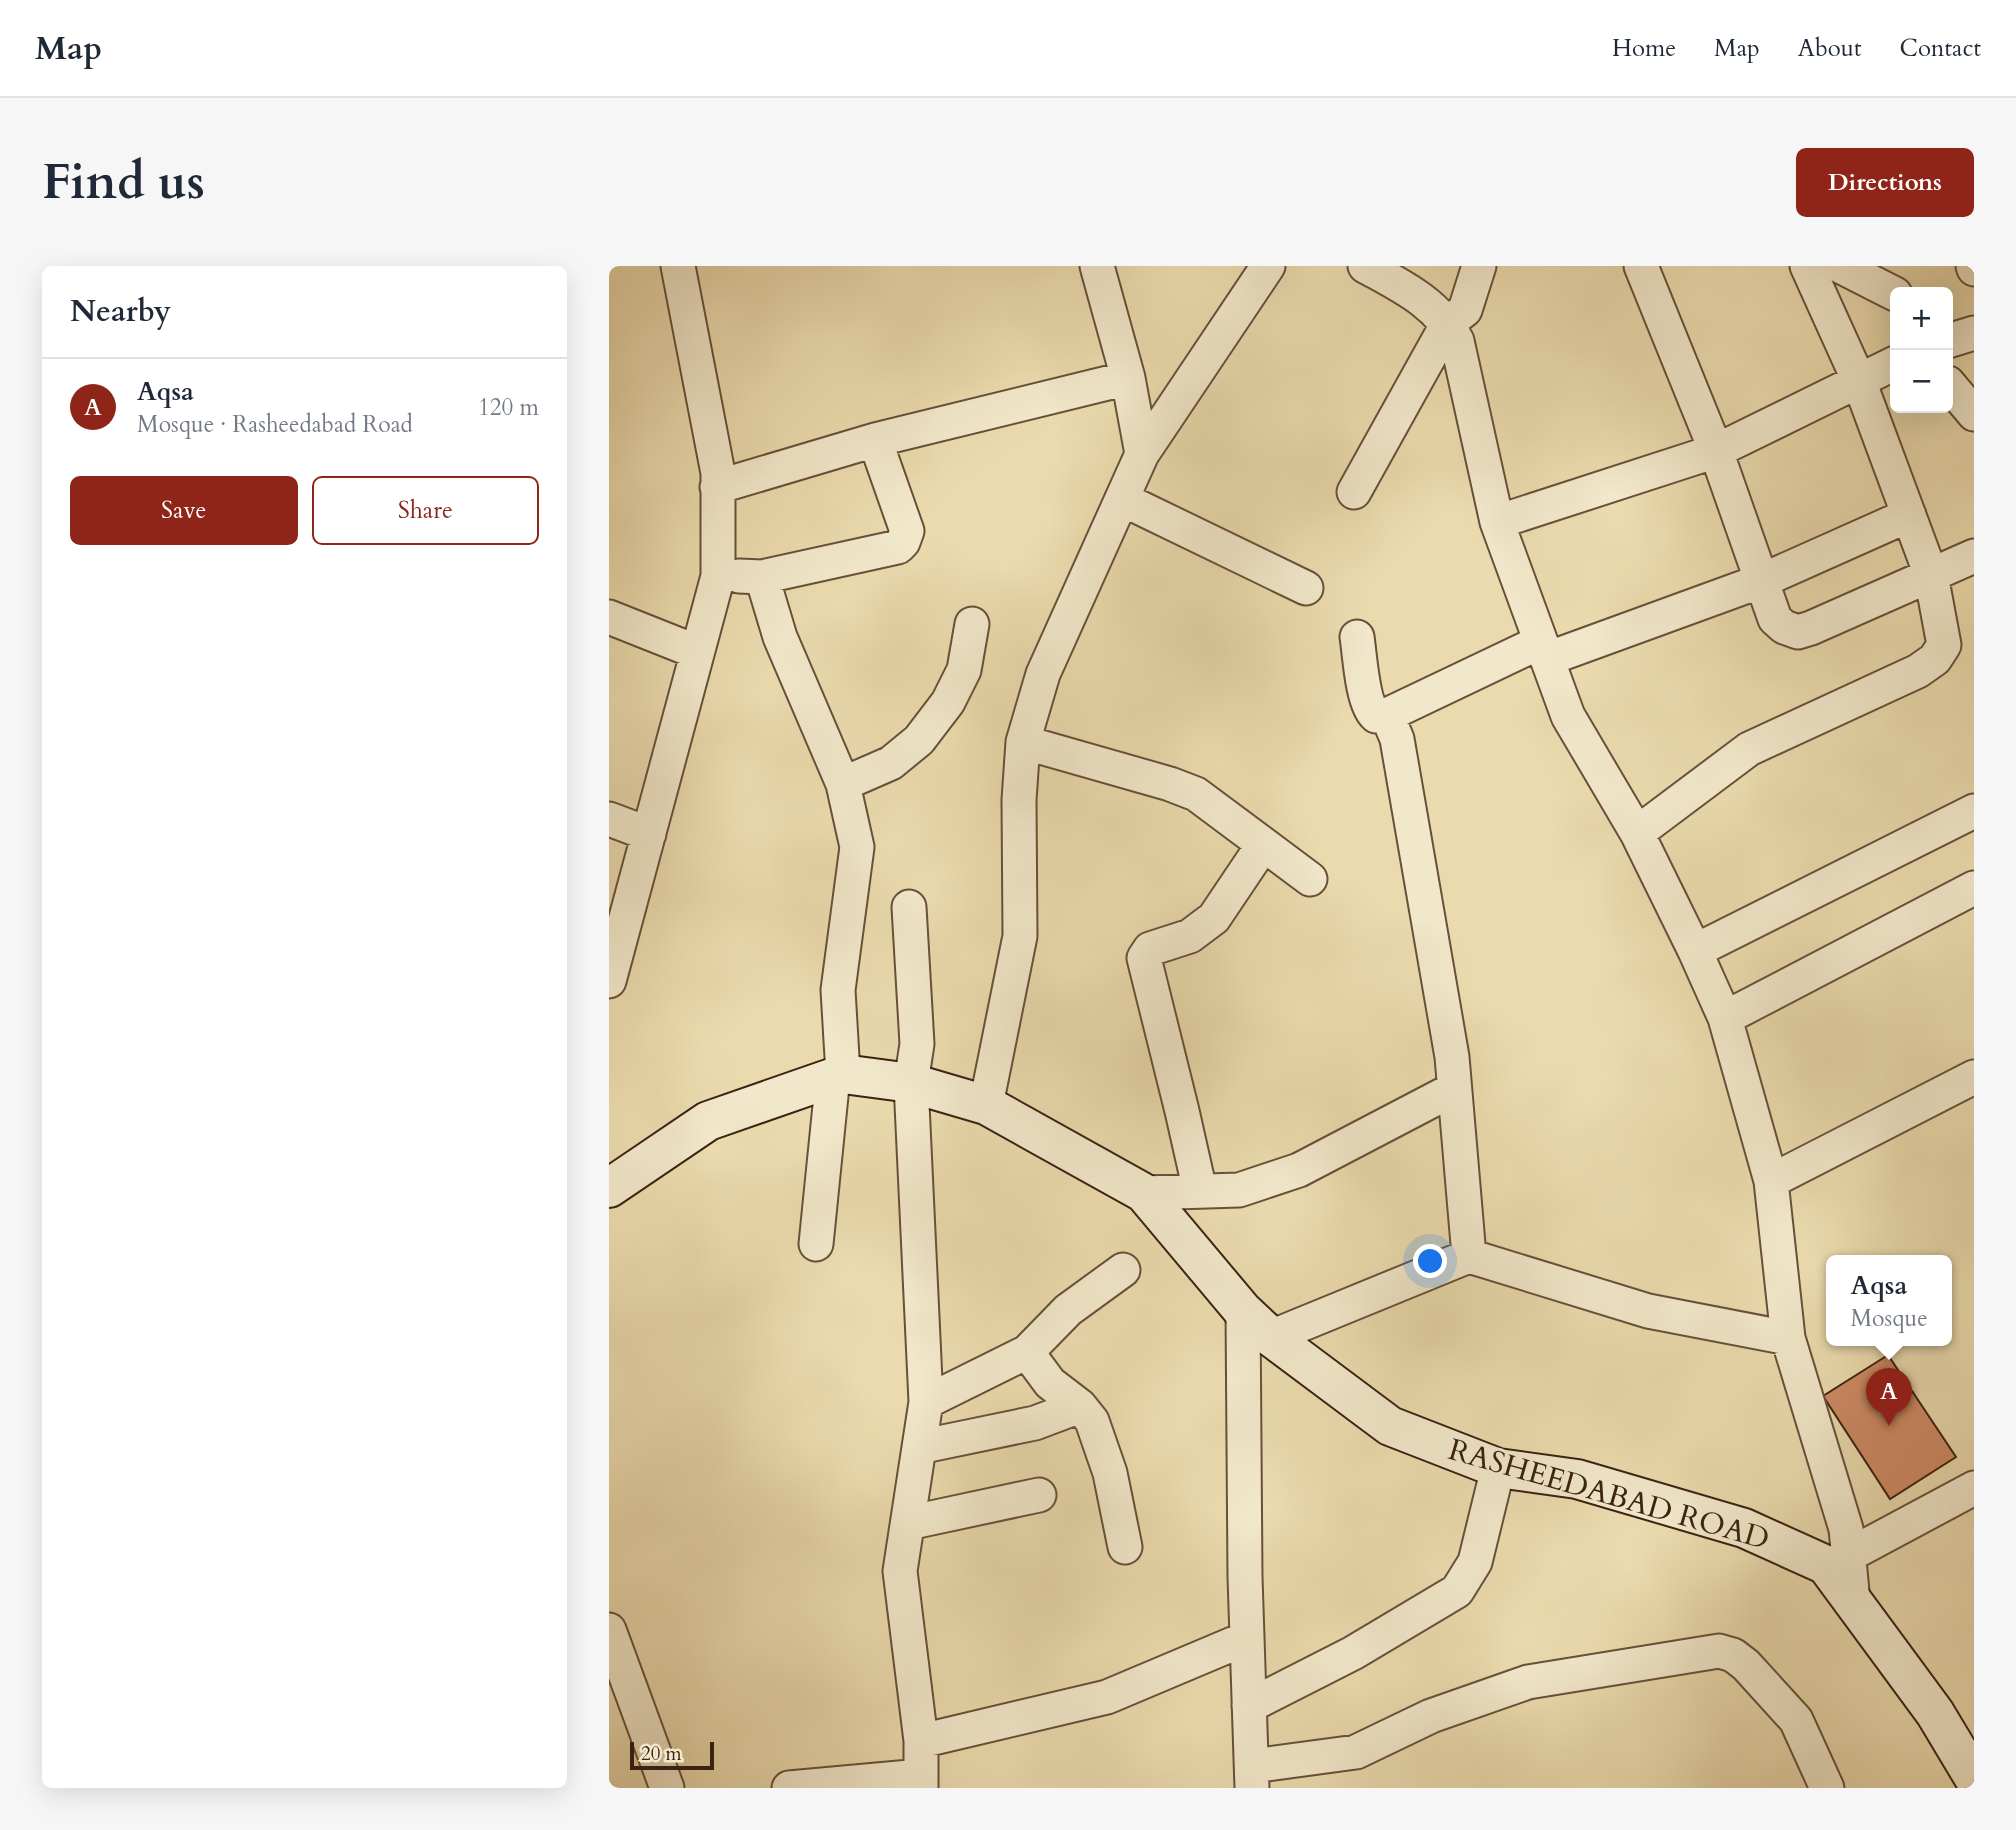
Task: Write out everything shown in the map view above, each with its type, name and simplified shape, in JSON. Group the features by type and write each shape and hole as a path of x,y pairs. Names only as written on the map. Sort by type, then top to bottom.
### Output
{"main road":[{"name":"RASHEEDABAD ROAD","path":"609,1188 708,1121 838,1075 911,1083 986,1105 1144,1193 1243,1311 1271,1337 1390,1426 1499,1468 1577,1479 1744,1528 1826,1565 1935,1713 1974,1778"}],"street":[{"path":"609,981 718,576 717,473 678,266"},
{"path":"1097,266 1128,378 1142,454"},
{"path":"986,1105 1020,936 1019,800 1023,742 1043,674 1142,454 1268,266"},
{"path":"1365,266 1419,296 1448,323 1457,341 1497,522 1568,716 1637,832 1725,1018 1771,1181 1788,1338 1846,1530 1853,1602"},
{"path":"1354,492 1448,323 1465,310 1479,266"},
{"path":"1641,266 1716,451 1775,619 1784,627 1798,632 1974,556"},
{"path":"1637,832 1749,748 1918,671 1935,659 1944,645 1931,575 1859,381 1807,266"},
{"path":"1846,267 1890,291"},
{"path":"1953,339 1974,333"},
{"path":"1497,522 1716,451 1890,366"},
{"path":"717,487 875,440 1128,378"},
{"path":"1953,389 1974,414"},
{"path":"718,576 762,577 898,547 908,531 875,440"},
{"path":"1122,499 1306,587"},
{"path":"1357,637 1370,711 1376,716 1387,715 1544,650 1761,580 1909,515"},
{"path":"762,577 780,637 843,784 857,847 838,990 838,1075 815,1244"},
{"path":"609,617 697,652"},
{"path":"843,784 891,763 919,740 948,702 964,670 972,624"},
{"path":"1387,715 1397,739 1452,1057 1469,1256"},
{"path":"1023,742 1170,784 1195,794 1310,879"},
{"path":"1695,951 1974,811"},
{"path":"609,819 649,834"},
{"path":"1200,1191 1144,958 1150,949 1190,936 1214,918 1263,845"},
{"path":"1725,1018 1974,888"},
{"path":"789,1788 921,1782 921,1741 900,1571 926,1402 911,1083 917,1044 909,907"},
{"path":"1771,1181 1974,1077"},
{"path":"1144,1193 1239,1190 1299,1170 1454,1089"},
{"path":"1271,1337 1469,1256 1648,1311 1788,1338"},
{"path":"926,1402 1027,1352 1068,1310 1123,1270"},
{"path":"1243,1311 1247,1638 1252,1777 1356,1752 1431,1716 1528,1682 1719,1651 1733,1655 1746,1665 1797,1720 1827,1788"},
{"path":"1027,1352 1050,1383 1080,1406 1092,1421 1110,1472 1125,1547"},
{"path":"919,1447 1035,1423 1080,1406"},
{"path":"1249,1706 1353,1653 1457,1591 1475,1562 1499,1468"},
{"path":"1849,1555 1974,1488"},
{"path":"908,1522 1039,1495"},
{"path":"609,1630 667,1788"},
{"path":"921,1741 1107,1698 1247,1638"}],"building":[{"path":"1888,1355 1956,1457 1890,1499 1823,1396"}],"place":[{"name":"Aqsa","path":"1889,1426"}]}
